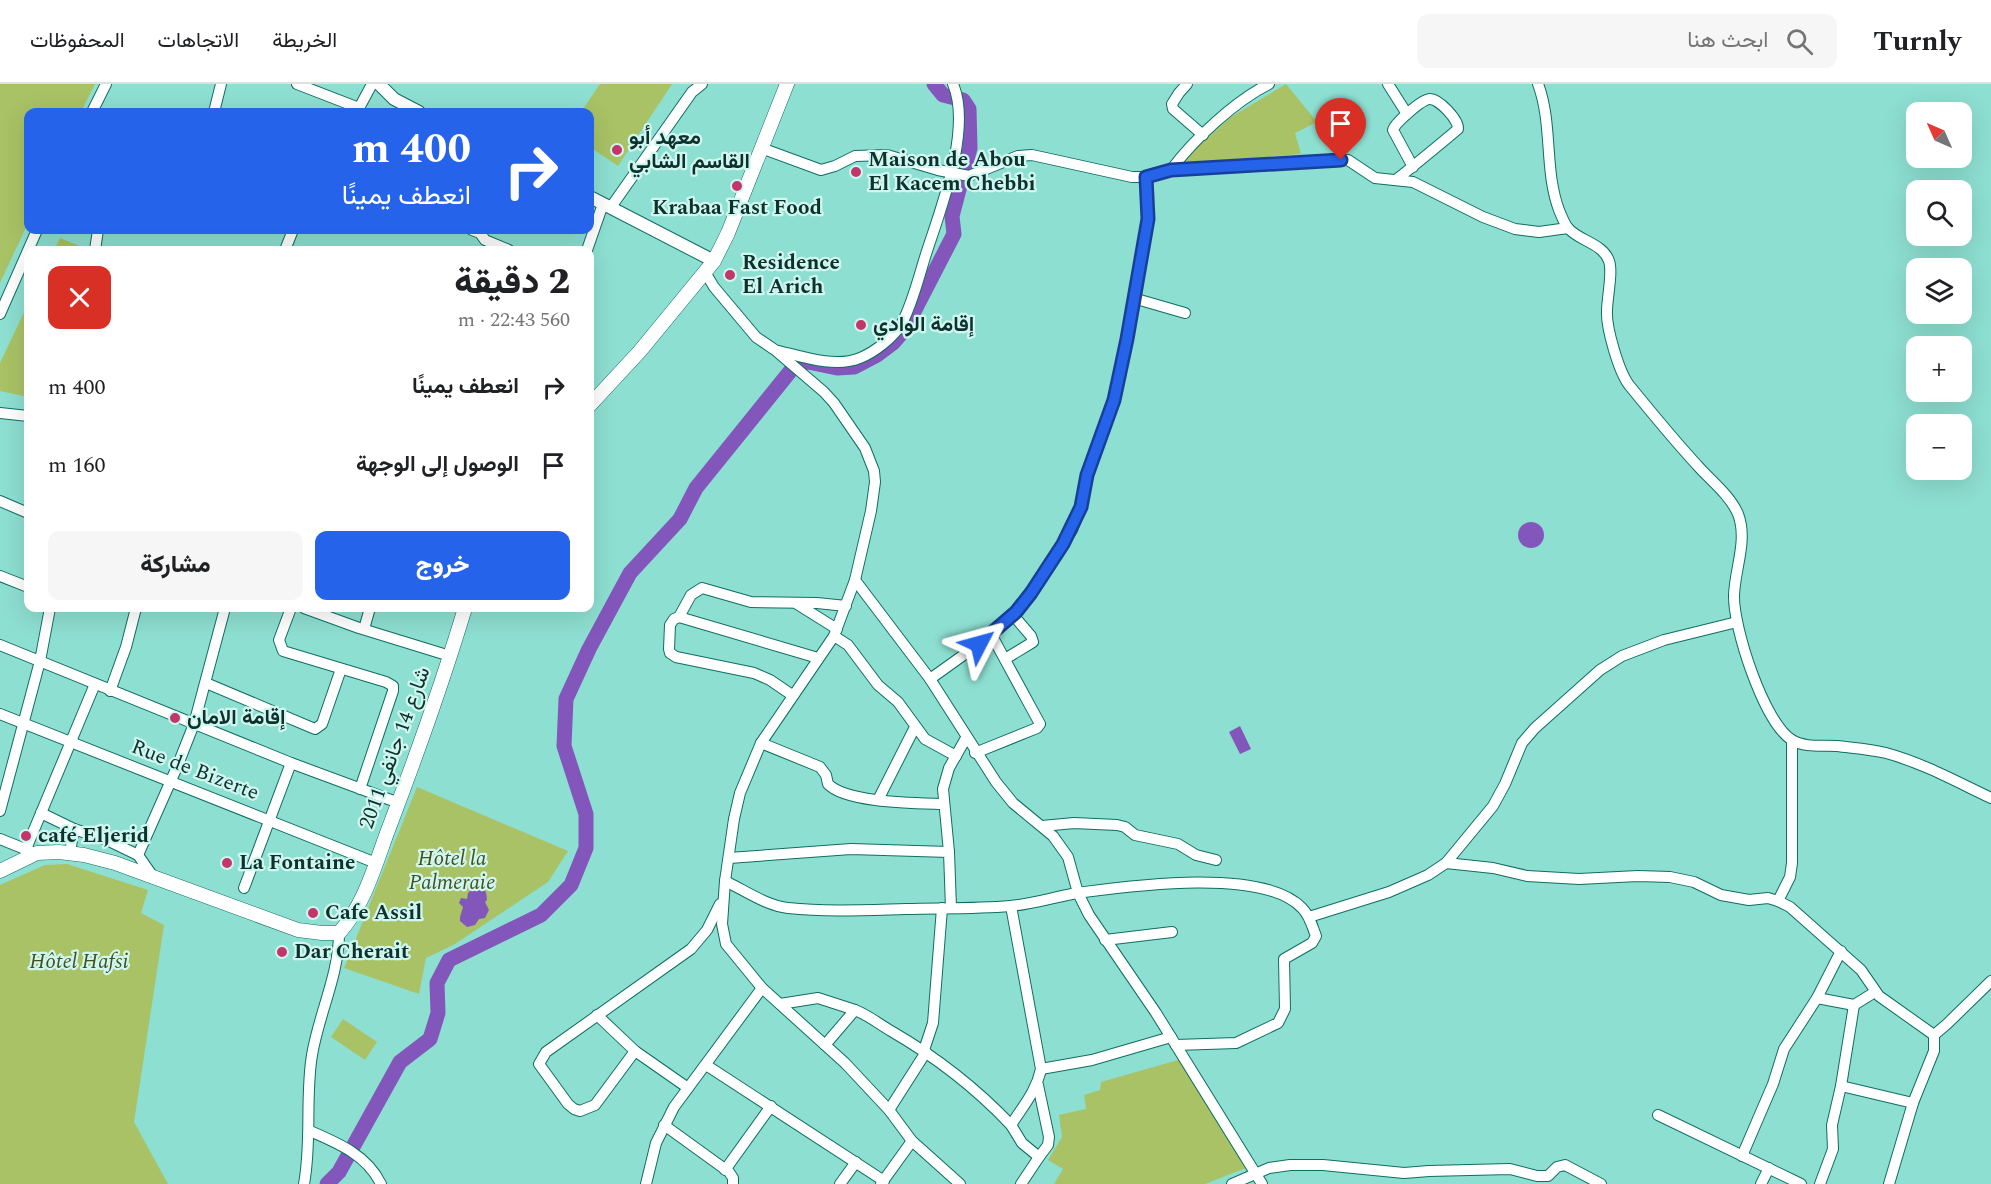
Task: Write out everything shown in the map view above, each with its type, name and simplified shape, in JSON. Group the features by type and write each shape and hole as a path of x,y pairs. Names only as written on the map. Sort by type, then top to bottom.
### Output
{"main road":[{"path":"594,401 640,351 712,262 787,84"},
{"name":"شارع 14 جانفي 2011","path":"339,933 353,916 376,863 399,803 464,612"},
{"path":"0,871 31,851 70,852 115,863 298,930 339,933"}],"street":[{"path":"95,108 106,84"},
{"path":"215,108 221,84"},
{"path":"297,84 353,108"},
{"path":"359,108 372,84"},
{"path":"379,84 394,99 411,108"},
{"path":"589,246 607,206 692,92 702,84"},
{"path":"775,350 806,358 845,362 861,358 891,336 902,323 960,174 959,100 953,84"},
{"path":"1188,84 1174,98 1173,109 1203,135"},
{"path":"1171,170 1181,156 1203,135 1243,100 1269,84"},
{"path":"1388,84 1407,114"},
{"path":"1538,84 1545,119 1554,194 1560,212 1568,228 1604,252 1609,261 1607,318 1625,380 1735,509 1741,524 1742,534 1734,596 1737,622 1746,655 1763,698 1779,727 1792,741 1888,754 1917,764 1991,798"},
{"path":"1396,180 1413,167 1459,126 1456,119 1435,100 1425,100 1394,125 1393,130 1413,167"},
{"path":"761,148 821,170 855,156 887,155 960,174 1018,156 1032,155 1121,176 1146,177 1171,170 1341,160 1353,163 1375,178 1413,182 1483,217 1515,229 1539,232 1568,228"},
{"path":"930,678 991,634 1013,615 1031,593 1063,544 1081,507 1087,475 1114,400 1148,219 1146,177"},
{"path":"594,199 712,262 714,287 756,337 775,350 824,392 865,448 874,471 873,496 855,580 836,632 761,743 740,794 725,881 722,924 726,944 762,988 825,1045 889,1110 912,1142 960,1184"},
{"path":"480,234 485,240 499,246"},
{"path":"0,314 24,261"},
{"path":"1133,298 1185,313"},
{"path":"0,413 24,416"},
{"path":"0,501 24,511"},
{"path":"0,576 24,585"},
{"path":"855,580 930,678 975,753 1006,796 1053,836 1068,857 1078,893 1105,940 1173,1041 1262,1184"},
{"path":"792,695 770,680 754,673 676,657 670,653 670,625 674,619 679,617 691,595 702,588 751,602 846,606"},
{"path":"796,604 836,632 878,685 898,702 928,742 956,756"},
{"path":"0,811 3,784 24,723 40,661 49,612"},
{"path":"110,691 126,647 135,612"},
{"path":"138,855 194,724 224,612"},
{"path":"289,612 279,636 280,647 290,653 390,684 393,691 360,789"},
{"path":"315,612 450,656"},
{"path":"364,629 369,612"},
{"path":"1005,660 1033,642 1031,636 1013,615"},
{"path":"679,617 818,658"},
{"path":"1309,917 1389,892 1446,863 1493,806 1522,743 1534,728 1600,670 1622,656 1664,640 1737,622"},
{"path":"975,753 1039,727 1040,724 991,634"},
{"path":"0,645 291,763 399,803"},
{"path":"206,683 315,729 322,724 341,669"},
{"path":"0,839 31,851 41,813 95,684"},
{"name":"Rue de Bizerte","path":"0,714 376,863"},
{"path":"878,800 915,727"},
{"path":"889,1110 925,1051 933,1023 947,908 949,852 943,804 945,777 966,738"},
{"path":"1778,900 1790,877 1792,863 1792,741"},
{"path":"761,743 820,767 832,789 878,800 943,804"},
{"path":"244,888 291,763"},
{"path":"41,813 138,855 154,878"},
{"path":"1042,826 1117,825 1125,827 1135,835 1178,844 1196,855 1216,860"},
{"path":"70,852 74,829"},
{"path":"729,858 851,849 949,852"},
{"path":"1446,863 1493,868 1527,876 1579,879 1670,877 1694,882 1721,895 1749,900 1768,898 1778,900 1790,907 1861,970 1882,999 1934,1035"},
{"path":"725,881 775,905 789,908 855,910 1011,906 1078,893 1184,882 1234,883 1263,887 1278,892 1300,906 1309,917 1315,939 1284,959 1285,1008 1278,1023 1236,1043 1173,1041 1041,1069"},
{"path":"635,1051 595,1106 580,1111 568,1104 539,1064 546,1052 691,949 707,930 724,896"},
{"path":"1011,906 1041,1069 1038,1085 1011,1125"},
{"path":"1105,940 1172,932"},
{"path":"304,1184 310,1131 308,1088 313,1052 337,965 339,933"},
{"path":"1742,1156 1773,1084 1784,1049 1817,998 1840,951"},
{"path":"1889,1184 1913,1103 1934,1051 1934,1035 1991,981"},
{"path":"646,1184 656,1143 664,1125 688,1088 762,988"},
{"path":"1817,998 1854,1005 1875,992"},
{"path":"780,1004 818,998 864,1014 925,1051 957,1074 986,1099 1011,1125 1022,1143 1039,1157"},
{"path":"1820,1184 1832,1154 1832,1125 1841,1086 1854,1005"},
{"path":"825,1045 855,1010"},
{"path":"597,1015 635,1051 688,1088"},
{"path":"706,1065 856,1162 882,1182 912,1142"},
{"path":"1021,1184 1048,1145 1050,1137 1038,1085"},
{"path":"1841,1086 1913,1103"},
{"path":"725,1170 771,1106"},
{"path":"1658,1115 1801,1184"},
{"path":"664,1125 725,1170 733,1178 734,1184"},
{"path":"310,1131 339,1143 360,1156 377,1174 381,1184"},
{"path":"840,1184 856,1162"},
{"path":"1232,1184 1269,1168 1323,1164 1404,1173 1509,1169 1537,1176 1548,1176 1557,1167 1565,1165 1601,1184"},
{"path":"1761,1184 1769,1168"}],"green space":[{"path":"0,84 95,84 83,108 24,108 24,232 0,283"},
{"path":"600,84 672,84 618,166 594,150 594,108 584,108"},
{"path":"1286,84 1317,122 1295,133 1301,154 1184,163 1186,157 1231,117"},
{"path":"60,238 79,246 56,246"},
{"path":"24,312 24,396 0,391 0,363"},
{"name":"Hôtel la Palmeraie","path":"417,787 568,851 548,882 455,944 426,958 419,994 344,968"},
{"name":"Hôtel Hafsi","path":"67,864 148,890 141,913 164,925 134,1122 168,1184 0,1184 0,885 45,865"},
{"path":"343,1019 377,1042 365,1060 331,1037"},
{"path":"1185,1058 1251,1166 1205,1184 1054,1184 1063,1169 1048,1160 1062,1137 1059,1115 1086,1109 1084,1095 1100,1090 1101,1082"}],"shaded area":[{"path":"1531,522 1540,526 1544,535 1540,544 1531,548 1522,544 1518,535 1522,526"},
{"path":"1240,726 1251,749 1240,754 1229,732"},
{"path":"473,888 481,888 486,892 485,902 489,910 485,918 467,927 460,921 463,907 459,903 461,898 467,899 468,893"}],"waterway":[{"path":"327,1184 339,1172 400,1062 430,1039 438,1013 437,983 449,960 541,915 571,885 586,848 586,814 564,746 566,699 589,649 630,573 680,519 696,488 792,369 808,362 837,368 854,367 877,355 893,343 905,329 954,234 952,216 970,148 969,109 963,100 943,95 934,84"}],"place":[{"name":"معهد أبو القاسم الشابي","path":"617,150"},
{"name":"Maison de Abou El Kacem Chebbi","path":"856,172"},
{"name":"Krabaa Fast Food","path":"737,186"},
{"name":"Residence El Arich","path":"730,275"},
{"name":"إقامة الوادي","path":"861,325"},
{"name":"إقامة الامان","path":"175,718"},
{"name":"café Eljerid","path":"26,836"},
{"name":"La Fontaine","path":"227,863"},
{"name":"Cafe Assil","path":"313,913"},
{"name":"Dar Cherait","path":"282,952"}],"route":[{"path":"979,644 1016,612 1031,593 1072,530 1081,507 1094,452 1114,400 1127,339 1148,219 1145,197 1146,177 1171,170 1341,160"}]}
